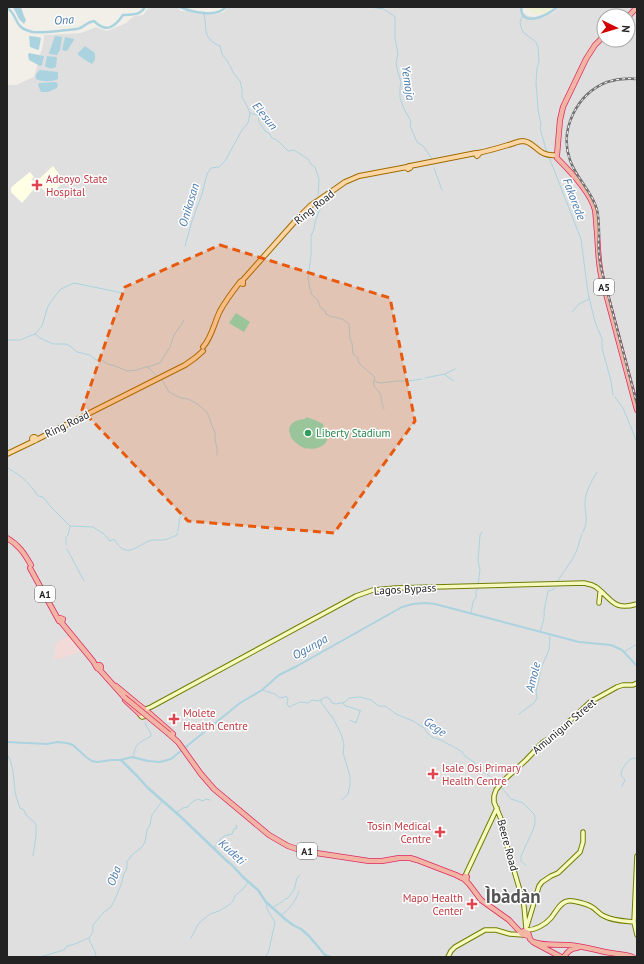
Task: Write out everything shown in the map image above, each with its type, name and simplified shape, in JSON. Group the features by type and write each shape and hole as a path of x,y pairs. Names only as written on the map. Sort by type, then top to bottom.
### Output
{"highway":[{"name":"A5","path":"596,44 586,60 560,116 557,156 589,196 595,209 598,256 601,275 637,410"},
{"name":"A1","path":"7,539 15,543 21,549 61,620 66,624 116,687 170,733 214,789 272,837 288,846 301,850 369,861 382,861 406,857 466,878 482,900 526,932 533,942 559,957"},
{"path":"116,687 121,689 147,710 173,734 178,742"},
{"path":"116,687 121,697 178,742"},
{"path":"533,942 543,945 568,945 633,957"},
{"path":"564,957 574,948 585,948"},
{"path":"622,955 629,957"}],"main road":[{"name":"Ring Road","path":"7,453 191,359 203,349 229,296 310,206 345,182 357,177 477,154 522,141 530,144 540,152 557,156"},
{"name":"Lagos Bypass","path":"147,710 356,596 377,589 584,583 596,587 618,606 627,607 637,605"},
{"name":"Lagos Bypass","path":"147,710 369,592 581,584 591,586 617,607 627,608 637,605"},
{"path":"599,603 600,593"},
{"name":"Amunigun Street","path":"499,785 543,742 558,732 590,702 617,687 637,683"},
{"path":"142,715 147,710"},
{"path":"142,715 146,716 147,710"},
{"name":"Beere Road","path":"499,785 494,796 494,802 501,819 508,850 523,901 526,932"},
{"path":"466,878 497,810"},
{"path":"526,932 538,886 551,876 558,873 582,850 583,832"},
{"path":"637,856 634,922 637,935"},
{"path":"448,957 452,949 483,930 496,930 515,935 538,928 551,918 562,904 568,901 590,906 601,915 612,919 634,922"}],"highlighted area":[{"path":"220,245 390,298 415,421 334,533 188,521 82,410 125,287"}],"shaded area":[{"path":"149,7 177,7 181,11 214,14 224,12 228,7 377,7 382,9 389,7 523,7 523,12 528,16 542,18 553,13 559,7 637,7 637,957 7,957 7,85 16,85 34,77 43,45 44,35 81,33 96,27 107,31 126,23 134,16 143,15"},
{"path":"525,7 554,7 547,13 533,14"},
{"name":"Adeoyo State Hospital","path":"53,166 64,181 50,196 39,186 35,188 22,203 11,192 11,188 30,172 34,177 31,180 37,181"},
{"path":"68,636 71,636 77,643 78,653 54,660 55,644"}],"green space":[{"path":"236,313 250,322 244,332 229,323"},
{"name":"Liberty Stadium","path":"306,417 323,424 327,432 328,437 325,444 319,448 306,449 296,443 291,437 289,430 291,425 296,421 305,419"}],"water":[{"path":"13,7 21,7 26,20 24,24 19,19"},
{"path":"29,36 41,38 38,50 30,47"},
{"path":"55,36 62,37 60,50 57,55 49,54"},
{"path":"65,37 74,39 67,51 62,50"},
{"path":"85,46 95,53 95,60 92,64 78,55 78,53"},
{"path":"29,53 44,56 42,65 40,66 29,60"},
{"path":"47,56 57,57 56,67 48,68 45,66"},
{"path":"40,70 58,72 58,79 53,81 41,81 36,79 36,74"},
{"path":"56,82 58,84 57,88 48,92 41,92 38,85 39,83"}],"waterway":[{"name":"Ona","path":"7,8 12,12 22,28 33,32 42,32 77,29 94,21 98,25 106,28 113,26 123,15 141,12 145,7"},
{"name":"Elesun","path":"180,7 191,11 204,13 216,12 226,7"},
{"name":"Yemoja","path":"375,7 382,7"},
{"name":"Ona","path":"521,7 522,14 530,19 542,16 557,7"},
{"name":"Yemoja","path":"381,8 395,17 395,38 398,54 396,62 401,82 400,98 411,121 410,126 417,142 424,147 432,159"},
{"name":"Onikasan","path":"203,12 207,36 214,43 220,46 222,54 240,81 242,97 250,113 259,117 259,123 272,138 277,140 288,151 294,150 308,159 315,167 319,179 318,195"},
{"name":"Fakorede","path":"523,15 520,22 523,32 536,42 538,47 539,61 536,83 538,110 541,124 540,128 547,153"},
{"name":"Onikasan","path":"185,246 207,174 211,168 219,167 225,161 242,130 248,123 250,113"},
{"name":"Fakorede","path":"549,157 581,239 588,293 595,322 602,339 602,348 611,381 613,395"},
{"name":"Yemoja","path":"434,168 442,190"},
{"name":"Elesun","path":"320,209 311,236 311,255 308,278 310,289 312,295 318,300 320,307 326,314 342,319 349,324 353,354 357,357 359,363 375,378 374,386 380,393 384,409"},
{"path":"35,334 42,326 48,306 61,289 74,283 123,293"},
{"path":"572,312 579,304 589,299"},
{"path":"147,367 160,363 170,347 174,335 184,320"},
{"path":"7,340 20,340 35,334 53,344 66,344 77,352 90,355 96,360 100,359 108,364 127,371 145,367 149,368 156,375"},
{"path":"425,378 445,374 455,369"},
{"path":"445,375 454,381"},
{"path":"398,381 422,379"},
{"path":"162,380 169,392 196,403 207,412 215,433 217,455"},
{"path":"374,381 381,383 397,381"},
{"name":"Fakorede","path":"615,397 623,408 637,442"},
{"path":"7,467 18,474 38,496 43,497 70,526 93,527 104,534 110,541 114,539 123,549 132,550 146,542 168,539 177,535 177,533"},
{"path":"583,532 586,521 586,495 597,472"},
{"path":"178,531 179,519 184,514"},
{"path":"66,545 66,537 70,526"},
{"path":"478,585 480,570 478,561 480,535 482,532"},
{"path":"557,582 574,556 582,534"},
{"path":"67,549 84,581"},
{"path":"471,613 478,588"},
{"path":"540,632 544,619 548,591 555,588"},
{"name":"Ogunpa","path":"7,742 47,744 57,742 67,743 73,745 92,761 97,762 121,760 132,757 160,762 171,759 240,703 262,690 279,675 402,607 413,604 435,604 579,642 611,645 622,650 637,666"},
{"name":"Amole","path":"519,714 534,703 537,698 536,691 541,668 549,650 550,636"},
{"path":"624,652 637,644"},
{"name":"Gege","path":"262,690 275,694 280,698 286,696 289,707 300,702 308,703 312,700 318,701 326,697 330,699 332,703 336,704 345,702 349,698 360,697 371,700 379,706 385,706 396,714 413,721 424,728 432,737 461,751 466,757 474,762 479,772 487,774 498,785"},
{"path":"321,700 332,716 344,744 343,753 350,776 350,785 348,794 342,800"},
{"path":"343,703 345,706 361,711"},
{"path":"350,720 356,723 360,711"},
{"path":"133,758 137,746 151,736 145,722"},
{"path":"7,754 10,759 16,796 20,808 24,810 26,815 36,824 33,856"},
{"path":"622,786 625,780 621,774 622,770 631,759 637,759"},
{"name":"Kudeti","path":"121,760 148,788 258,890 266,902 285,919 301,929 325,955 330,957"},
{"name":"Gege","path":"501,787 511,799 523,803 534,814 535,824 521,856 521,861 526,865"},
{"path":"176,813 183,808 188,807 196,800 210,800"},
{"name":"Oba","path":"89,938 93,932 93,925 103,913 111,907 127,868 127,862 145,842 152,815 162,801"},
{"path":"214,848 224,836 232,834 234,829 237,828 236,825"},
{"path":"273,908 286,898 287,899 294,890 297,878 300,875"},
{"path":"191,938 199,923 210,914 229,905 248,882"},
{"path":"281,915 292,905 299,891"},
{"path":"266,902 267,909 275,922 266,957"},
{"path":"40,957 64,950 67,946 88,938"},
{"name":"Oba","path":"89,938 96,957"}],"railway":[{"path":"637,79 622,79 607,82 587,95 573,114 567,136 567,148 570,160 576,173 592,197 597,210 601,268 637,404"}],"place":[{"name":"Adeoyo State Hospital","path":"37,185"},
{"name":"Liberty Stadium","path":"308,433"},
{"name":"Molete Health Centre","path":"174,719"},
{"name":"Isale Osi Primary Health Centre","path":"433,774"},
{"name":"Tosin Medical Centre","path":"440,832"},
{"name":"Mapo Health Center","path":"472,904"}],"district":[{"name":"Ìbàdàn","path":"513,896"}]}
